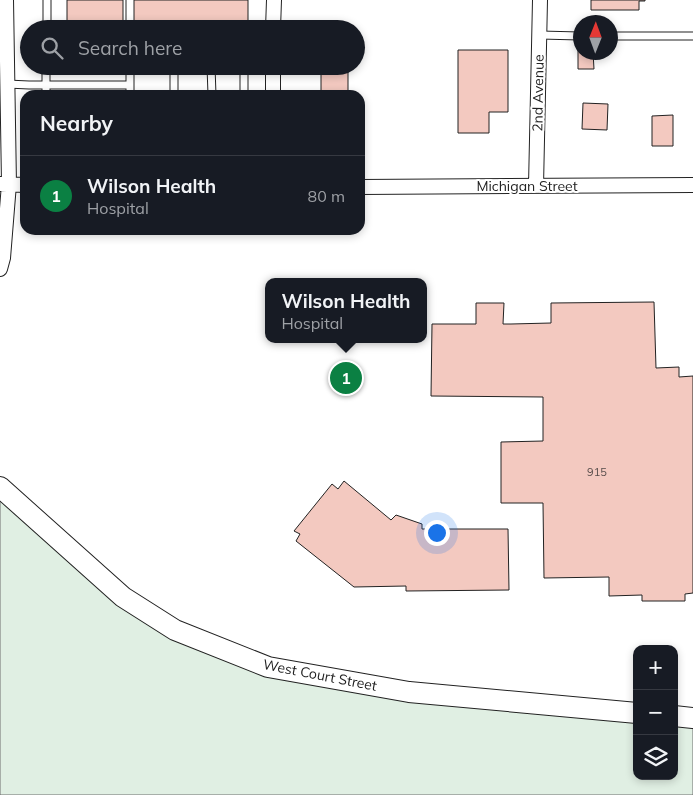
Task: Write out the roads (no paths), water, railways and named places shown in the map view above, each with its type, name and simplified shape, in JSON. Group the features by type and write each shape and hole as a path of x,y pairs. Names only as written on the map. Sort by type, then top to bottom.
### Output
{"main road":[{"name":"West Court Street","path":"0,487 123,597 175,630 268,667 409,692 633,712"},
{"path":"678,716 693,718"}],"street":[{"path":"0,269 3,258 7,84 6,0"},
{"path":"273,20 274,0"},
{"name":"2nd Avenue","path":"536,186 540,0"},
{"path":"273,75 273,90"},
{"path":"4,184 20,185"},
{"name":"Michigan Street","path":"365,187 693,185"}],"lane":[{"path":"47,0 47,20"},
{"path":"130,0 130,20"},
{"path":"540,35 573,36"},
{"path":"618,36 693,36"},
{"path":"46,75 46,90"},
{"path":"130,75 130,90"},
{"path":"174,75 174,90"},
{"path":"211,75 212,90"},
{"path":"244,75 244,90"},
{"path":"7,84 130,85"}],"place":[{"name":"Wilson Health","path":"346,378"}]}
